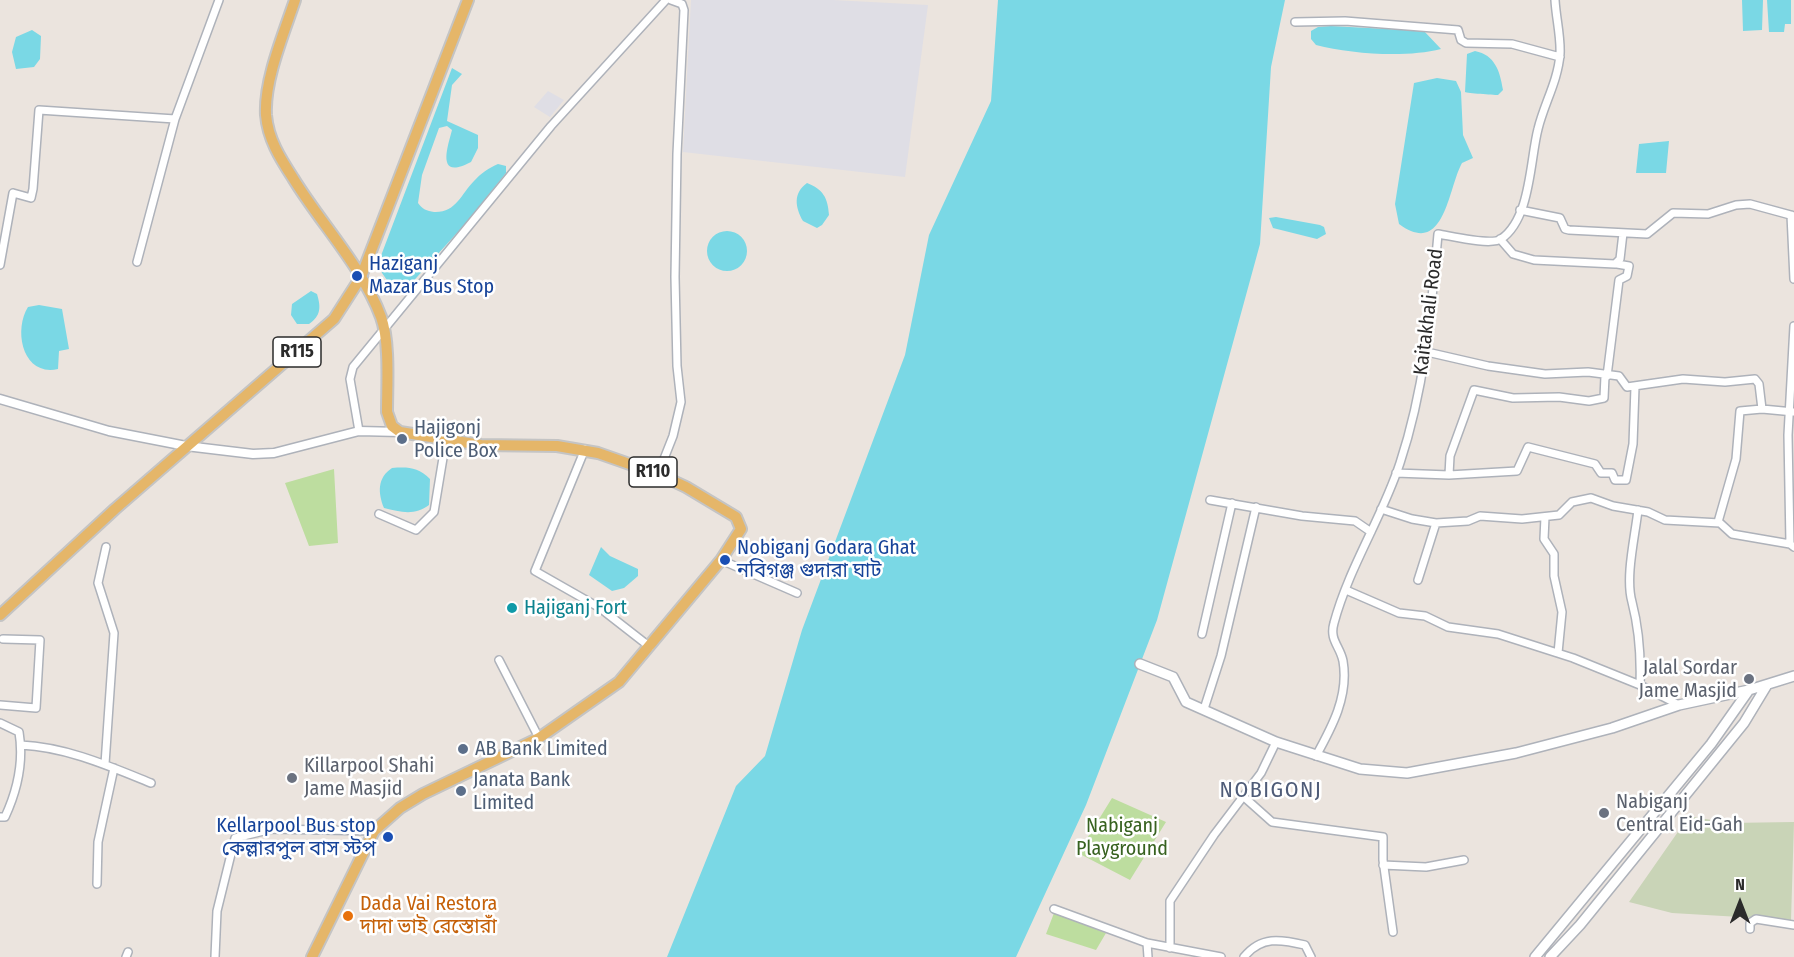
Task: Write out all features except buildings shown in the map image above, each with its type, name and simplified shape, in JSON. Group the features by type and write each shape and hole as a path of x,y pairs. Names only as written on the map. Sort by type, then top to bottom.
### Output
{"main road":[{"path":"295,0 267,93 266,115 270,134 278,155 312,209 369,289 384,328 387,412 392,426 400,432"},
{"name":"R115","path":"0,615 186,446 334,319 361,277 468,0"},
{"name":"R110","path":"312,957 374,831 400,808 423,794 539,738 619,682 721,561 738,536 740,522 736,517 658,474 585,450 548,446 481,445 400,432"},
{"path":"1140,664 1173,677 1184,700 1276,742 1360,769 1407,773 1516,753 1612,728 1679,705 1749,690 1794,676"},
{"path":"1550,957 1580,925 1744,723 1767,684"},
{"path":"1535,957 1711,744 1749,690"}],"street":[{"path":"137,262 175,119 219,0"},
{"path":"359,431 350,374 384,328 551,126 666,0"},
{"path":"658,474 673,436 681,402 677,366 675,277 677,154 684,10 682,4 671,0"},
{"path":"1449,475 1450,456 1474,390 1513,398 1559,397 1596,401 1604,398 1619,280 1627,276 1629,266 1534,260 1513,254 1500,239 1520,210 1529,185 1538,128 1549,99 1560,57 1555,0"},
{"path":"1295,22 1345,21 1458,30 1461,40 1466,43 1512,44 1560,57"},
{"path":"0,265 13,193 31,198 39,110 175,119"},
{"path":"1520,210 1560,219 1569,230 1651,233 1673,213 1708,214 1736,205 1758,205 1793,215 1794,279"},
{"path":"1617,264 1623,232"},
{"name":"Kaitakhali Road","path":"1316,756 1341,704 1342,659 1332,636 1346,590 1396,473 1427,352 1438,234 1493,242 1500,239"},
{"path":"1381,509 1412,519 1436,523 1468,521 1480,516 1522,519 1558,515 1572,502 1589,498 1638,510 1665,520 1718,522 1732,534 1792,545 1794,326"},
{"path":"1427,352 1458,360 1545,374 1588,372 1623,377 1625,386 1635,387 1683,379 1725,382 1755,379 1759,384 1762,409"},
{"path":"1396,473 1449,475 1517,471 1528,447 1597,465 1601,473 1612,473 1616,480 1626,480 1633,444 1635,387"},
{"path":"0,399 109,431 186,446 265,454 359,431 400,432"},
{"path":"1718,522 1736,459 1740,411 1762,409 1792,411"},
{"path":"379,514 416,530 434,512 446,440"},
{"path":"585,450 535,572 600,608 650,648"},
{"path":"1210,500 1354,521 1371,532"},
{"path":"1202,634 1232,503"},
{"path":"1204,709 1221,656 1256,507"},
{"path":"1638,510 1632,557 1632,593 1639,630 1640,685"},
{"path":"1545,517 1544,539 1554,554 1554,576 1562,612 1558,653"},
{"path":"1418,580 1436,523"},
{"path":"105,764 114,633 98,583 106,547"},
{"path":"721,561 797,593"},
{"path":"1346,590 1399,613 1425,616 1448,627 1498,634 1558,653 1640,685 1679,705"},
{"path":"0,705 36,708 40,640 3,639"},
{"path":"499,660 539,738"},
{"path":"0,723 19,732 21,745 15,795 5,817 0,817"},
{"path":"1170,948 1170,901 1214,835 1244,797 1276,742"},
{"path":"21,745 46,746 105,764 151,783"},
{"path":"97,884 98,842 114,768"},
{"path":"1244,797 1272,822 1383,837 1383,866 1393,932"},
{"path":"215,957 217,911 235,838 272,830 374,831"},
{"path":"1383,866 1426,867 1464,860"},
{"path":"1054,909 1147,943 1221,957"},
{"path":"1750,929 1750,923 1756,919 1794,925"},
{"path":"1244,957 1256,945 1276,940 1305,945 1311,957"},
{"path":"1147,943 1148,957"}],"shaded area":[{"path":"691,0 833,0 928,5 905,177 683,152"},
{"path":"548,91 564,100 550,117 534,107"}],"green space":[{"path":"334,469 338,543 309,546 285,483"},
{"name":"Nabiganj Playground","path":"1112,798 1166,822 1130,880 1078,853"},
{"path":"1689,816 1728,823 1794,822 1791,920 1672,913 1629,902"},
{"path":"1054,913 1106,933 1096,950 1046,934"}],"water":[{"path":"998,0 1285,0 1271,67 1260,244 1157,620 1086,805 1016,957 667,957 736,786 765,756 802,630 905,355 929,235 991,101"},
{"path":"1742,0 1763,0 1762,30 1743,31"},
{"path":"1767,0 1791,0 1791,24 1785,24 1784,32 1769,32"},
{"path":"1318,27 1424,31 1441,49 1427,52 1378,54 1316,45 1311,39 1311,31"},
{"path":"32,30 41,36 40,59 34,67 16,69 12,52 16,37"},
{"path":"1475,51 1487,56 1495,65 1503,90 1498,95 1465,92 1467,54"},
{"path":"452,68 462,74 452,85 447,121 478,135 478,148 471,162 460,167 452,167 446,159 452,130 447,126 439,128 422,175 418,203 431,212 448,209 488,169 498,164 506,166 506,173 466,223 408,287 403,292 396,293 382,273 379,261"},
{"path":"1437,78 1456,81 1461,92 1463,135 1473,158 1462,163 1442,216 1435,226 1426,232 1414,232 1399,224 1395,204 1414,83"},
{"path":"1669,141 1666,173 1636,173 1639,144"},
{"path":"807,183 821,191 827,204 829,215 817,228 803,221 798,211 797,196"},
{"path":"1276,217 1320,225 1324,227 1326,234 1317,239 1273,228 1269,218"},
{"path":"727,231 735,232 741,237 746,243 746,259 741,265 735,270 727,271 719,270 713,265 708,259 707,251 708,243 713,237 719,232"},
{"path":"311,291 317,294 318,314 309,324 297,324 291,315 292,304"},
{"path":"39,305 62,309 69,349 59,351 58,369 46,370 36,366 24,350 21,328 24,317 28,307"},
{"path":"392,468 412,469 430,479 429,505 413,512 384,508 381,481"},
{"path":"601,547 610,556 638,569 638,576 624,588 612,591 589,575"}],"place":[{"name":"Haziganj Mazar Bus Stop","path":"357,276"},
{"name":"Hajigonj Police Box","path":"402,439"},
{"name":"Nobiganj Godara Ghat নবিগঞ্জ গুদারা ঘাট","path":"725,560"},
{"name":"Hajiganj Fort","path":"512,608"},
{"name":"Jalal Sordar Jame Masjid","path":"1749,679"},
{"name":"AB Bank Limited","path":"463,749"},
{"name":"Killarpool Shahi Jame Masjid","path":"292,778"},
{"name":"Janata Bank Limited","path":"461,791"},
{"name":"Nabiganj Central Eid-Gah","path":"1604,813"},
{"name":"Kellarpool Bus stop কেল্লারপুল বাস স্টপ","path":"388,837"},
{"name":"Dada Vai Restora দাদা ভাই রেস্তোরাঁ","path":"348,916"}],"district":[{"name":"NOBIGONJ","path":"1271,791"}]}
